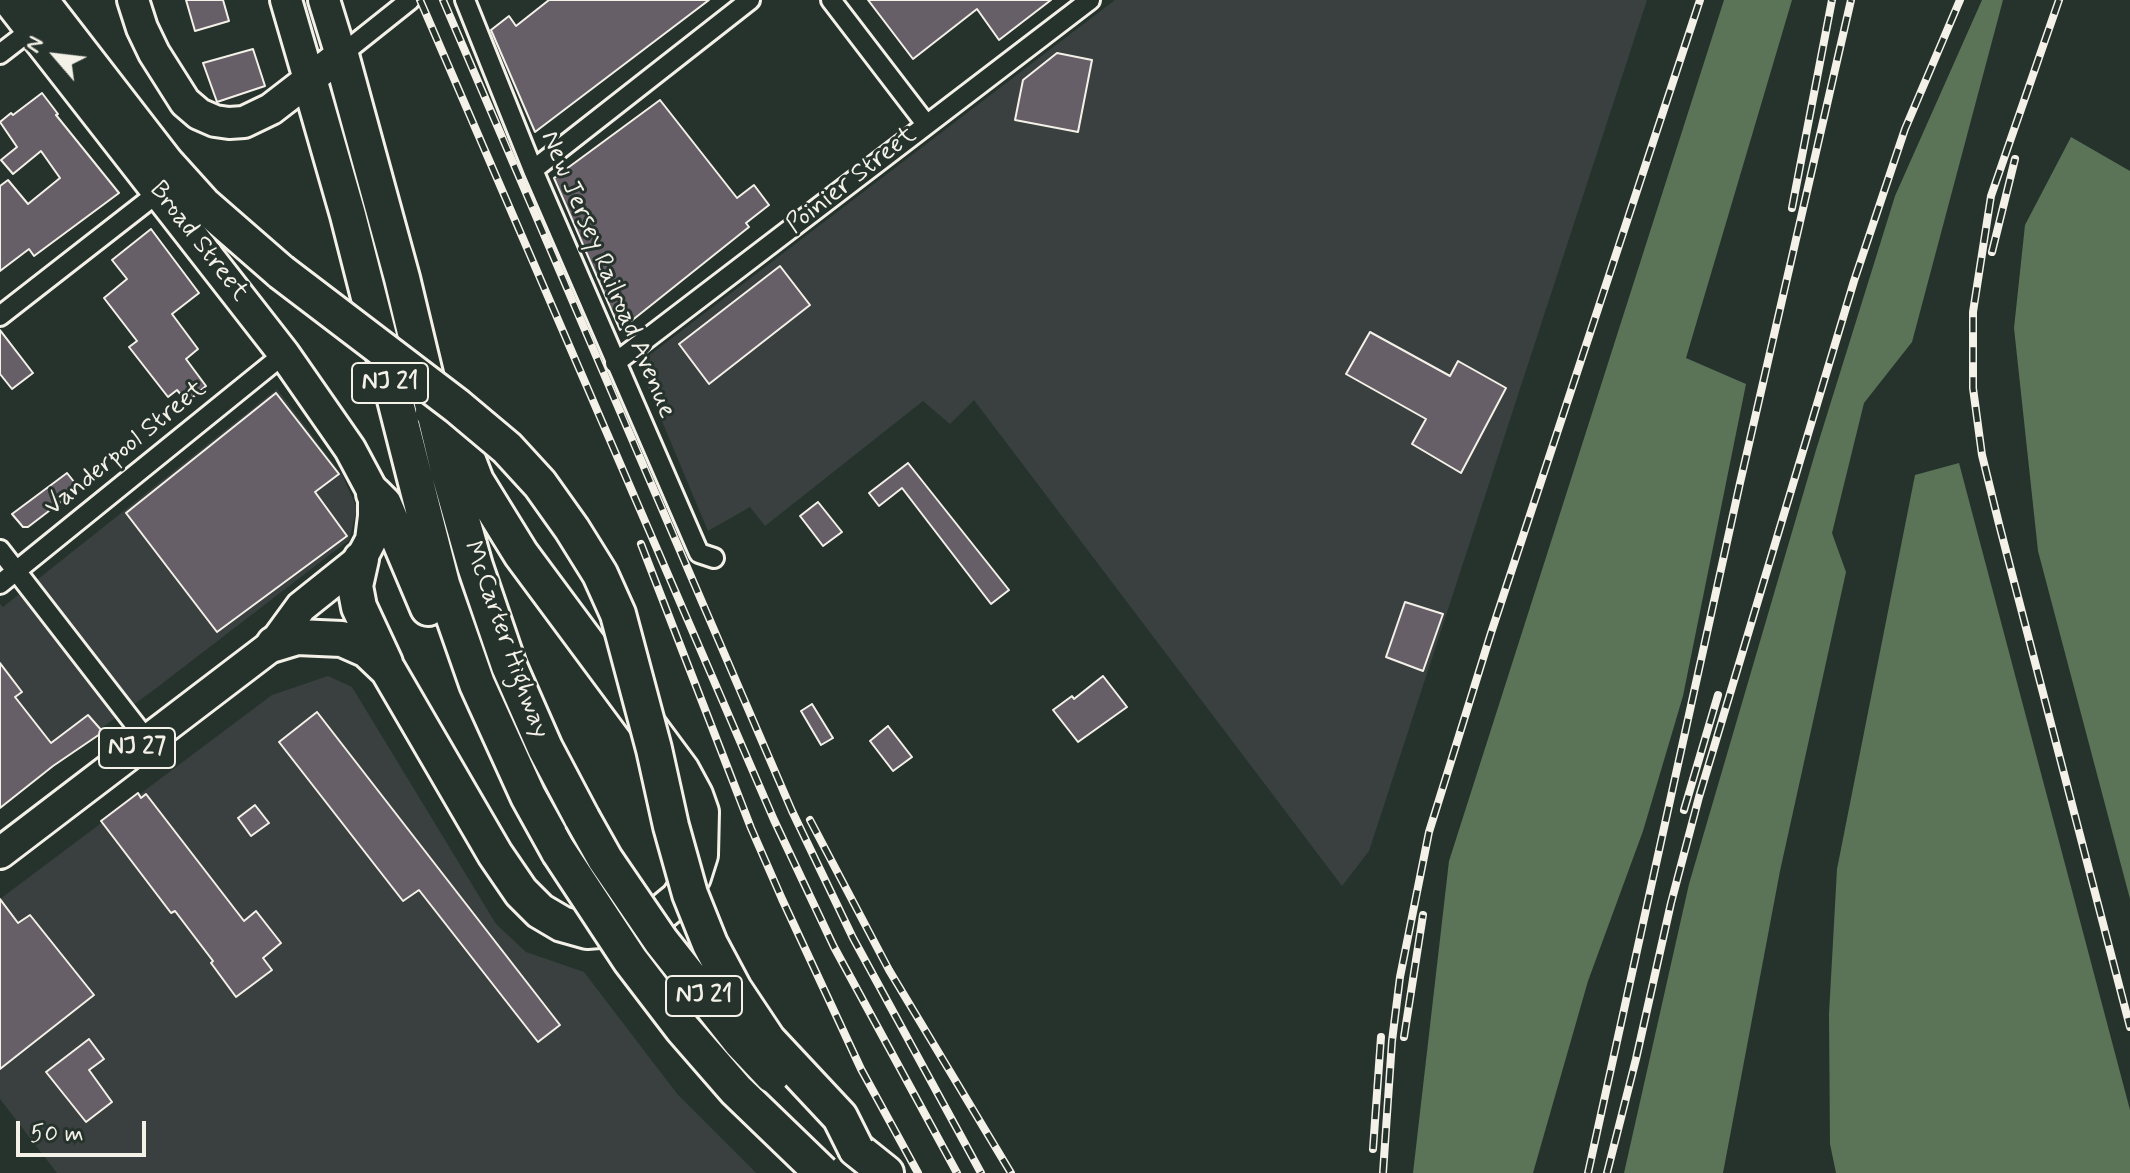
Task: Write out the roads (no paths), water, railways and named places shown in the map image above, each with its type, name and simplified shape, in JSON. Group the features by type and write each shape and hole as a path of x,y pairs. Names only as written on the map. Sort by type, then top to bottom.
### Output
{"highway":[{"path":"36,15 203,204 281,272 457,406 507,448 540,484 600,574 618,614 671,826 690,894 710,944 734,989 768,1040 840,1117 856,1149"},
{"name":"McCarter Highway","path":"341,55 475,566 509,666 545,748 605,859 661,941 740,1041 830,1132 886,1173"},
{"name":"McCarter Highway","path":"309,79 348,215 442,584 477,684 528,796 559,852 615,939 682,1028 736,1090 822,1173"},
{"path":"361,559 355,586 359,607 388,670 495,854 521,892 540,911 562,924 587,931 636,927 678,899 693,877 700,855 701,812 695,795 682,771 521,554 476,481 464,450 433,412"},
{"path":"374,494 384,504 409,558 433,622 477,684"},
{"path":"274,644 297,637 342,639 367,650 388,670"}],"main road":[{"name":"Broad Street","path":"8,0 36,15 159,192 284,354 350,449 374,494"},
{"path":"133,0 154,53 185,102 199,114 215,121 244,122 271,109 341,55"},
{"name":"McCarter Highway","path":"286,0 309,79"},
{"name":"McCarter Highway","path":"324,0 341,55"},
{"path":"361,559 371,540 374,494"},
{"name":"NJ 27","path":"0,853 274,644 301,607 361,559"}],"street":[{"path":"341,55 410,0"},
{"name":"New Jersey Railroad Avenue","path":"465,0 533,170 699,553 714,558"},
{"path":"533,170 750,0"},
{"path":"831,0 926,124"},
{"name":"Poinier Street","path":"615,363 1090,0"},
{"path":"0,54 36,15"},
{"path":"0,316 159,192"},
{"name":"Vanderpool Street","path":"0,584 284,354"},
{"path":"0,550 147,740"}],"railway":[{"path":"420,0 774,820 834,947 957,1173"},
{"path":"443,0 792,811 853,938 981,1173"},
{"path":"1383,1173 1392,1041 1400,977 1429,832 1491,633 1700,0"},
{"path":"1792,208 1832,0"},
{"path":"1588,1173 1740,483 1851,0"},
{"path":"1607,1173 1699,797 1854,281 1905,129 1960,0"},
{"path":"2059,0 1991,196 1973,312 1973,388 1982,455 2130,1027"},
{"path":"1992,252 2015,159"},
{"path":"641,544 751,828 782,899 861,1069 918,1173"},
{"path":"1684,810 1718,695"},
{"path":"810,820 889,970 1011,1173"},
{"path":"1404,1037 1423,915"},
{"path":"1373,1149 1381,1037"}]}
